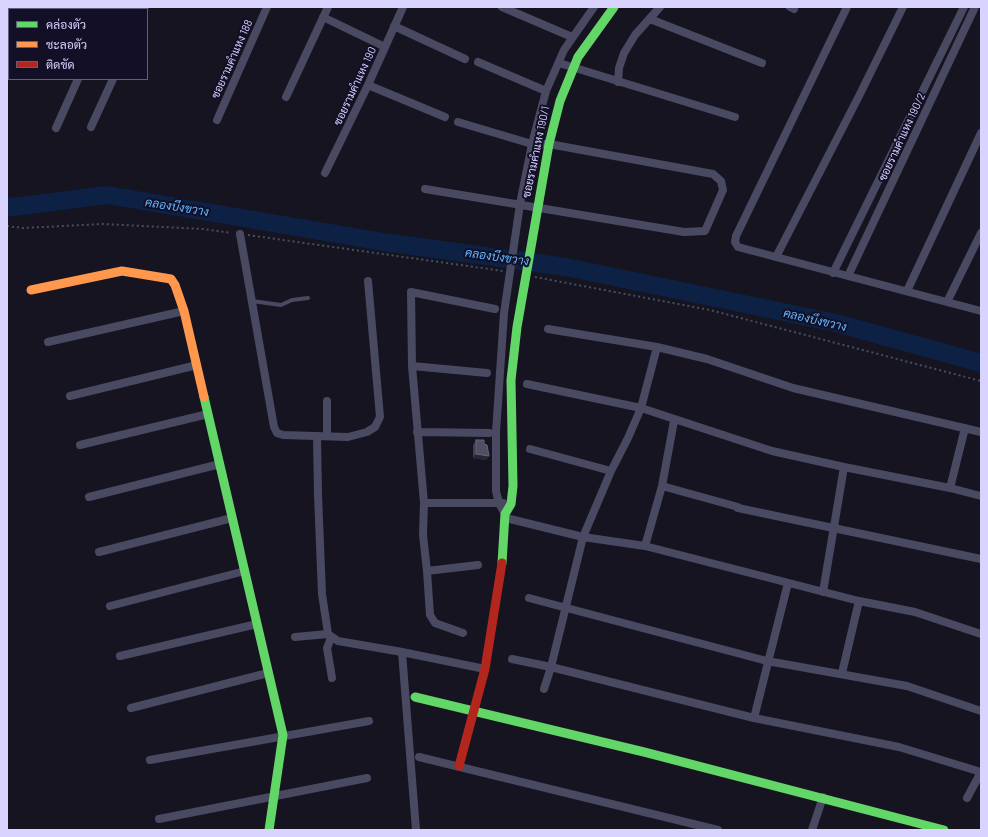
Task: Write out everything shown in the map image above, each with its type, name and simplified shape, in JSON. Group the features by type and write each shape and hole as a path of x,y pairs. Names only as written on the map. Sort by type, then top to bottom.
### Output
{"street":[{"name":"ซอยรามคำแหง 188","path":"217,120 267,7"},
{"path":"286,97 328,7"},
{"name":"ซอยรามคำแหง 190","path":"325,173 368,85 403,7"},
{"name":"ซอยรามคำแหง 190/1","path":"499,503 496,491 497,438 503,323 520,204 532,144 546,91 564,50 594,7"},
{"name":"ซอยรามคำแหง 190/1","path":"511,504 513,486 513,439 511,380 517,327 536,207 549,144 560,101 573,68 582,51 614,7"},
{"path":"618,82 619,68 624,53 635,35 660,7"},
{"path":"847,7 736,236 735,242 738,247 981,311"},
{"path":"776,257 859,96 902,7"},
{"name":"ซอยรามคำแหง 190/2","path":"833,272 964,7"},
{"name":"ซอยรามคำแหง 190/2","path":"848,276 976,7"},
{"path":"502,8 572,37"},
{"path":"323,17 385,48"},
{"path":"650,19 762,63"},
{"path":"394,26 465,59"},
{"path":"478,62 546,91"},
{"path":"559,63 735,117"},
{"path":"56,128 78,80"},
{"path":"91,127 113,80"},
{"path":"368,85 445,117"},
{"path":"425,189 684,232 704,231 723,190 721,180 713,174 549,144 532,144 458,122"},
{"path":"907,291 981,133"},
{"path":"948,302 981,233"},
{"path":"240,234 274,427 277,433 283,435 318,437 348,437 367,432 375,427 380,417 368,281"},
{"path":"32,290 122,271 164,276 171,279 175,285 184,311 197,365 283,735 269,830"},
{"path":"463,633 435,624 430,615 428,571 423,535 424,503 412,366 411,292 495,309"},
{"path":"48,342 184,311"},
{"path":"503,323 517,327"},
{"path":"548,329 657,347 708,359 793,388 981,432"},
{"path":"544,689 551,667 583,537 611,471 641,408 657,347"},
{"path":"70,396 197,365"},
{"path":"412,366 487,373"},
{"path":"528,384 641,408 772,451 950,488 981,496"},
{"path":"327,401 327,436"},
{"path":"80,445 208,414"},
{"path":"645,546 662,486 674,420"},
{"path":"950,488 965,428"},
{"path":"417,432 489,433"},
{"path":"318,437 318,495 322,587 329,636 327,648 332,678"},
{"path":"497,438 513,439"},
{"path":"530,449 611,471"},
{"path":"89,498 220,464"},
{"path":"823,592 844,467"},
{"path":"662,486 738,507 981,560"},
{"path":"424,503 511,504 506,516 502,569 485,669 459,766"},
{"path":"499,503 506,516 583,537 645,546 859,601 914,612 981,634"},
{"path":"99,552 232,518"},
{"path":"428,571 478,565"},
{"path":"110,606 245,571"},
{"path":"754,718 767,661 788,583"},
{"path":"529,598 767,661 842,673 907,686 981,710"},
{"path":"842,673 859,601"},
{"path":"120,656 257,624"},
{"path":"295,638 329,636 338,641 485,669"},
{"path":"402,652 416,830"},
{"path":"512,659 551,667 754,718 880,742 981,772 967,798"},
{"path":"131,708 268,673"},
{"path":"415,697 823,797 944,830"},
{"path":"150,760 283,735 370,721"},
{"path":"419,757 718,830"},
{"path":"159,819 367,778"},
{"path":"814,830 823,797"}],"lane":[{"path":"252,301 281,305 292,300 308,298"}],"path":[{"path":"7,226 22,228 102,224 204,230 471,265 510,272"},
{"path":"533,276 710,310 981,381"}],"building":[{"path":"476,440 484,440 484,444 487,445 489,456 476,454"}],"waterway":[{"name":"คลองบึงขวาง","path":"7,206 13,207 107,195 384,242 566,267 836,323 981,363"}],"traffic: fast":[{"path":"502,563 505,514 511,504 513,486 511,380 517,327 549,144 560,101 578,57 614,7"},
{"path":"204,397 283,735 269,830"},
{"path":"415,697 644,752 944,830"}],"traffic: slow":[{"path":"31,290 122,271 171,279 175,285 184,311 204,397"}],"traffic: jam":[{"path":"459,766 485,669 502,563"}]}
